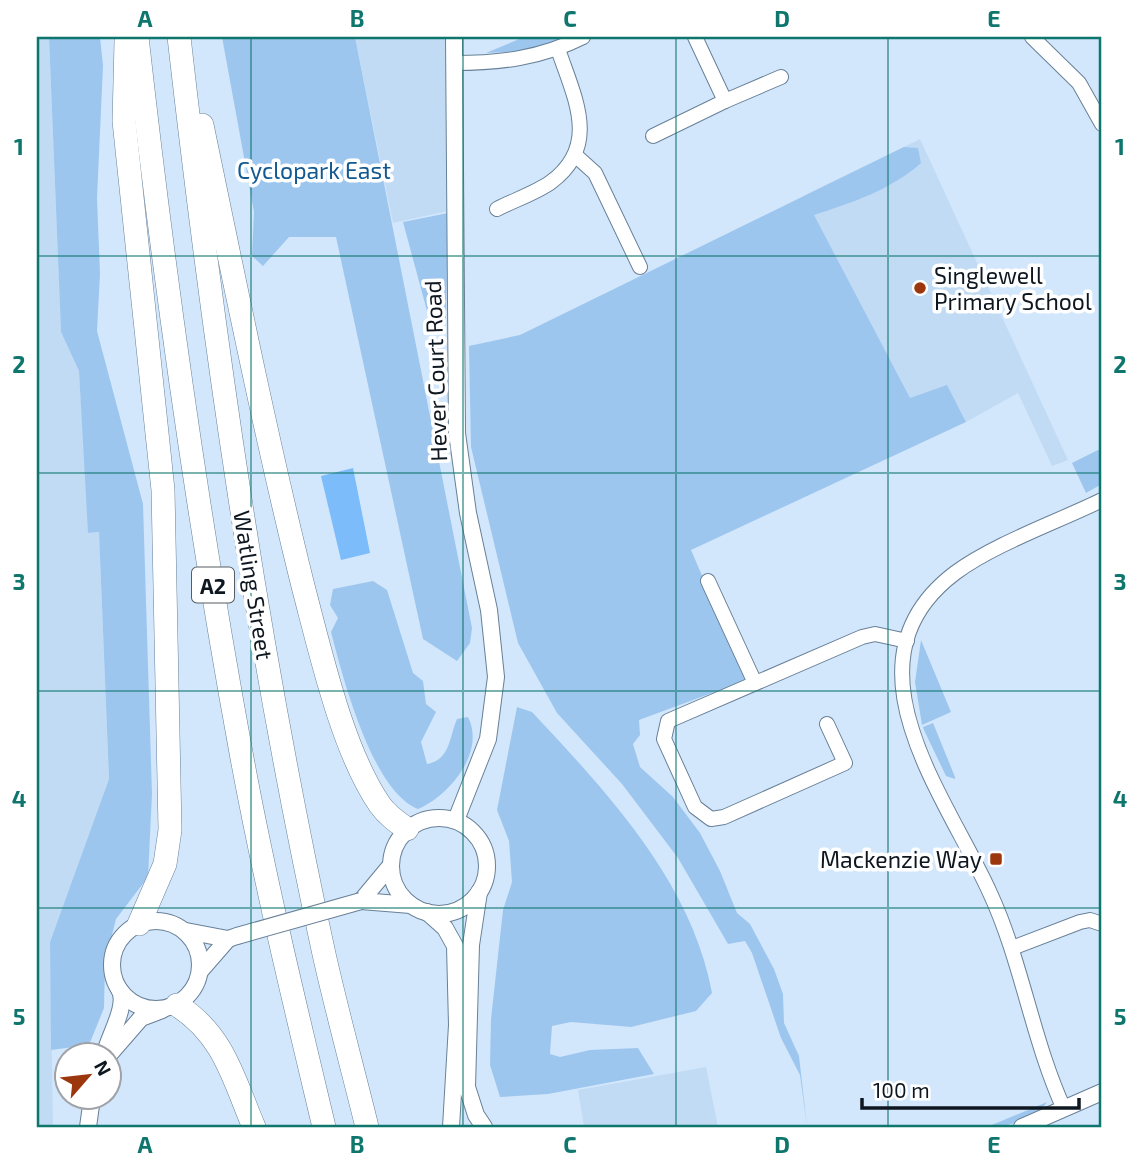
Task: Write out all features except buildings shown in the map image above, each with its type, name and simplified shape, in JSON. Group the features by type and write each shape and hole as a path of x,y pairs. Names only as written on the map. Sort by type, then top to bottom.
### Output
{"highway":[{"path":"126,37 124,121 163,490 169,804 165,863 139,924"},
{"name":"Watling Street","path":"137,37 152,171 219,624 260,845 324,1127"},
{"path":"181,37 262,410 329,682 352,747 379,803 390,817 407,829"},
{"name":"Watling Street","path":"181,37 201,232 268,673 325,958 367,1127"},
{"path":"170,1007 209,1030 219,1045 254,1127"}],"street":[{"name":"Hever Court Road","path":"454,37 457,433 467,513 489,610 496,677 488,739 456,820"},
{"path":"454,63 514,60 558,49 583,37"},
{"path":"695,37 725,101"},
{"path":"1032,37 1079,83 1102,124"},
{"path":"497,209 551,182 575,155 582,132 558,49"},
{"path":"653,136 781,77"},
{"path":"575,155 595,173 640,267"},
{"path":"1064,1109 1049,1072 1012,948 979,868 910,731 901,677 907,641 923,606 954,574 1102,500"},
{"path":"708,581 755,683"},
{"path":"827,724 845,764 724,817 711,820 695,807 664,739 668,722 862,637 875,634 907,641"},
{"path":"451,1127 457,1025 455,946 445,928 419,909 397,887 391,865 393,852 407,829 430,818 456,820 478,838 485,851 487,865 479,892 471,945 467,1087 476,1115 484,1127"},
{"path":"360,901 391,865"},
{"path":"107,1042 122,1005 113,974 112,959 117,944 126,932 139,924 163,921 186,931 232,937 360,901 456,911 469,903 479,892"},
{"path":"1012,948 1080,922 1090,920 1102,924"},
{"path":"186,931 195,942 201,970"},
{"path":"118,1042 141,1018 170,1007 193,989 201,970 232,937"},
{"path":"118,988 138,1006 170,1007"},
{"path":"1022,1127 1102,1093"}],"shaded area":[{"path":"37,37 49,37 61,332 79,371 89,533 99,532 109,779 50,942 53,1127 37,1127"},
{"path":"355,37 446,37 448,211 393,223"},
{"name":"Singlewell Primary School","path":"920,139 1068,460 1052,466 1018,393 966,422 947,386 910,399 803,196"},
{"path":"353,468 370,553 341,560 321,476"},
{"path":"706,1067 718,1127 584,1127 578,1090"}],"green space":[{"path":"49,37 100,37 103,66 97,198 100,274 97,331 143,504 152,794 148,877 116,919 105,963 104,1008 90,1042 52,1042 51,1050 50,942 109,779 99,532 88,533 79,371 61,332"},
{"name":"Cyclopark East","path":"222,37 355,37 472,628 470,643 457,661 423,639 336,237 289,237 263,266 252,256 254,212"},
{"path":"524,37 565,37 525,51 486,53"},
{"path":"904,147 918,148 921,163 897,181 870,195 814,215 910,398 947,385 966,422 691,550 747,680 639,720 640,735 633,744 640,767 673,797 700,833 720,871 737,913 750,924 774,969 783,994 784,1023 799,1056 807,1127 800,1075 781,1038 752,953 745,941 728,944 678,858 622,784 557,713 518,643 471,447 469,346 520,335"},
{"path":"448,213 446,320 430,322 403,222"},
{"path":"1102,448 1102,484 1086,493 1072,463"},
{"path":"373,581 387,590 413,673 423,681 426,704 436,712 421,742 427,764 435,762 444,753 457,719 468,717 472,730 472,744 461,771 441,794 418,809 402,798 373,757 343,677 331,632 338,618 330,605 333,589"},
{"path":"921,640 951,712 922,725 915,682"},
{"path":"517,707 532,712 589,774 616,806 666,876 686,913 702,952 712,993 696,1011 631,1027 571,1022 552,1026 550,1054 560,1057 590,1050 638,1048 654,1074 548,1094 500,1097 490,1065 491,1019 503,910 512,882 509,841 497,810"},
{"path":"933,723 955,779 946,776 924,730 923,727"},
{"path":"1047,1102 1028,1118 1003,1126 987,1127"}],"place":[{"name":"Singlewell Primary School","path":"920,288"},
{"name":"Mackenzie Way","path":"996,859"}]}
